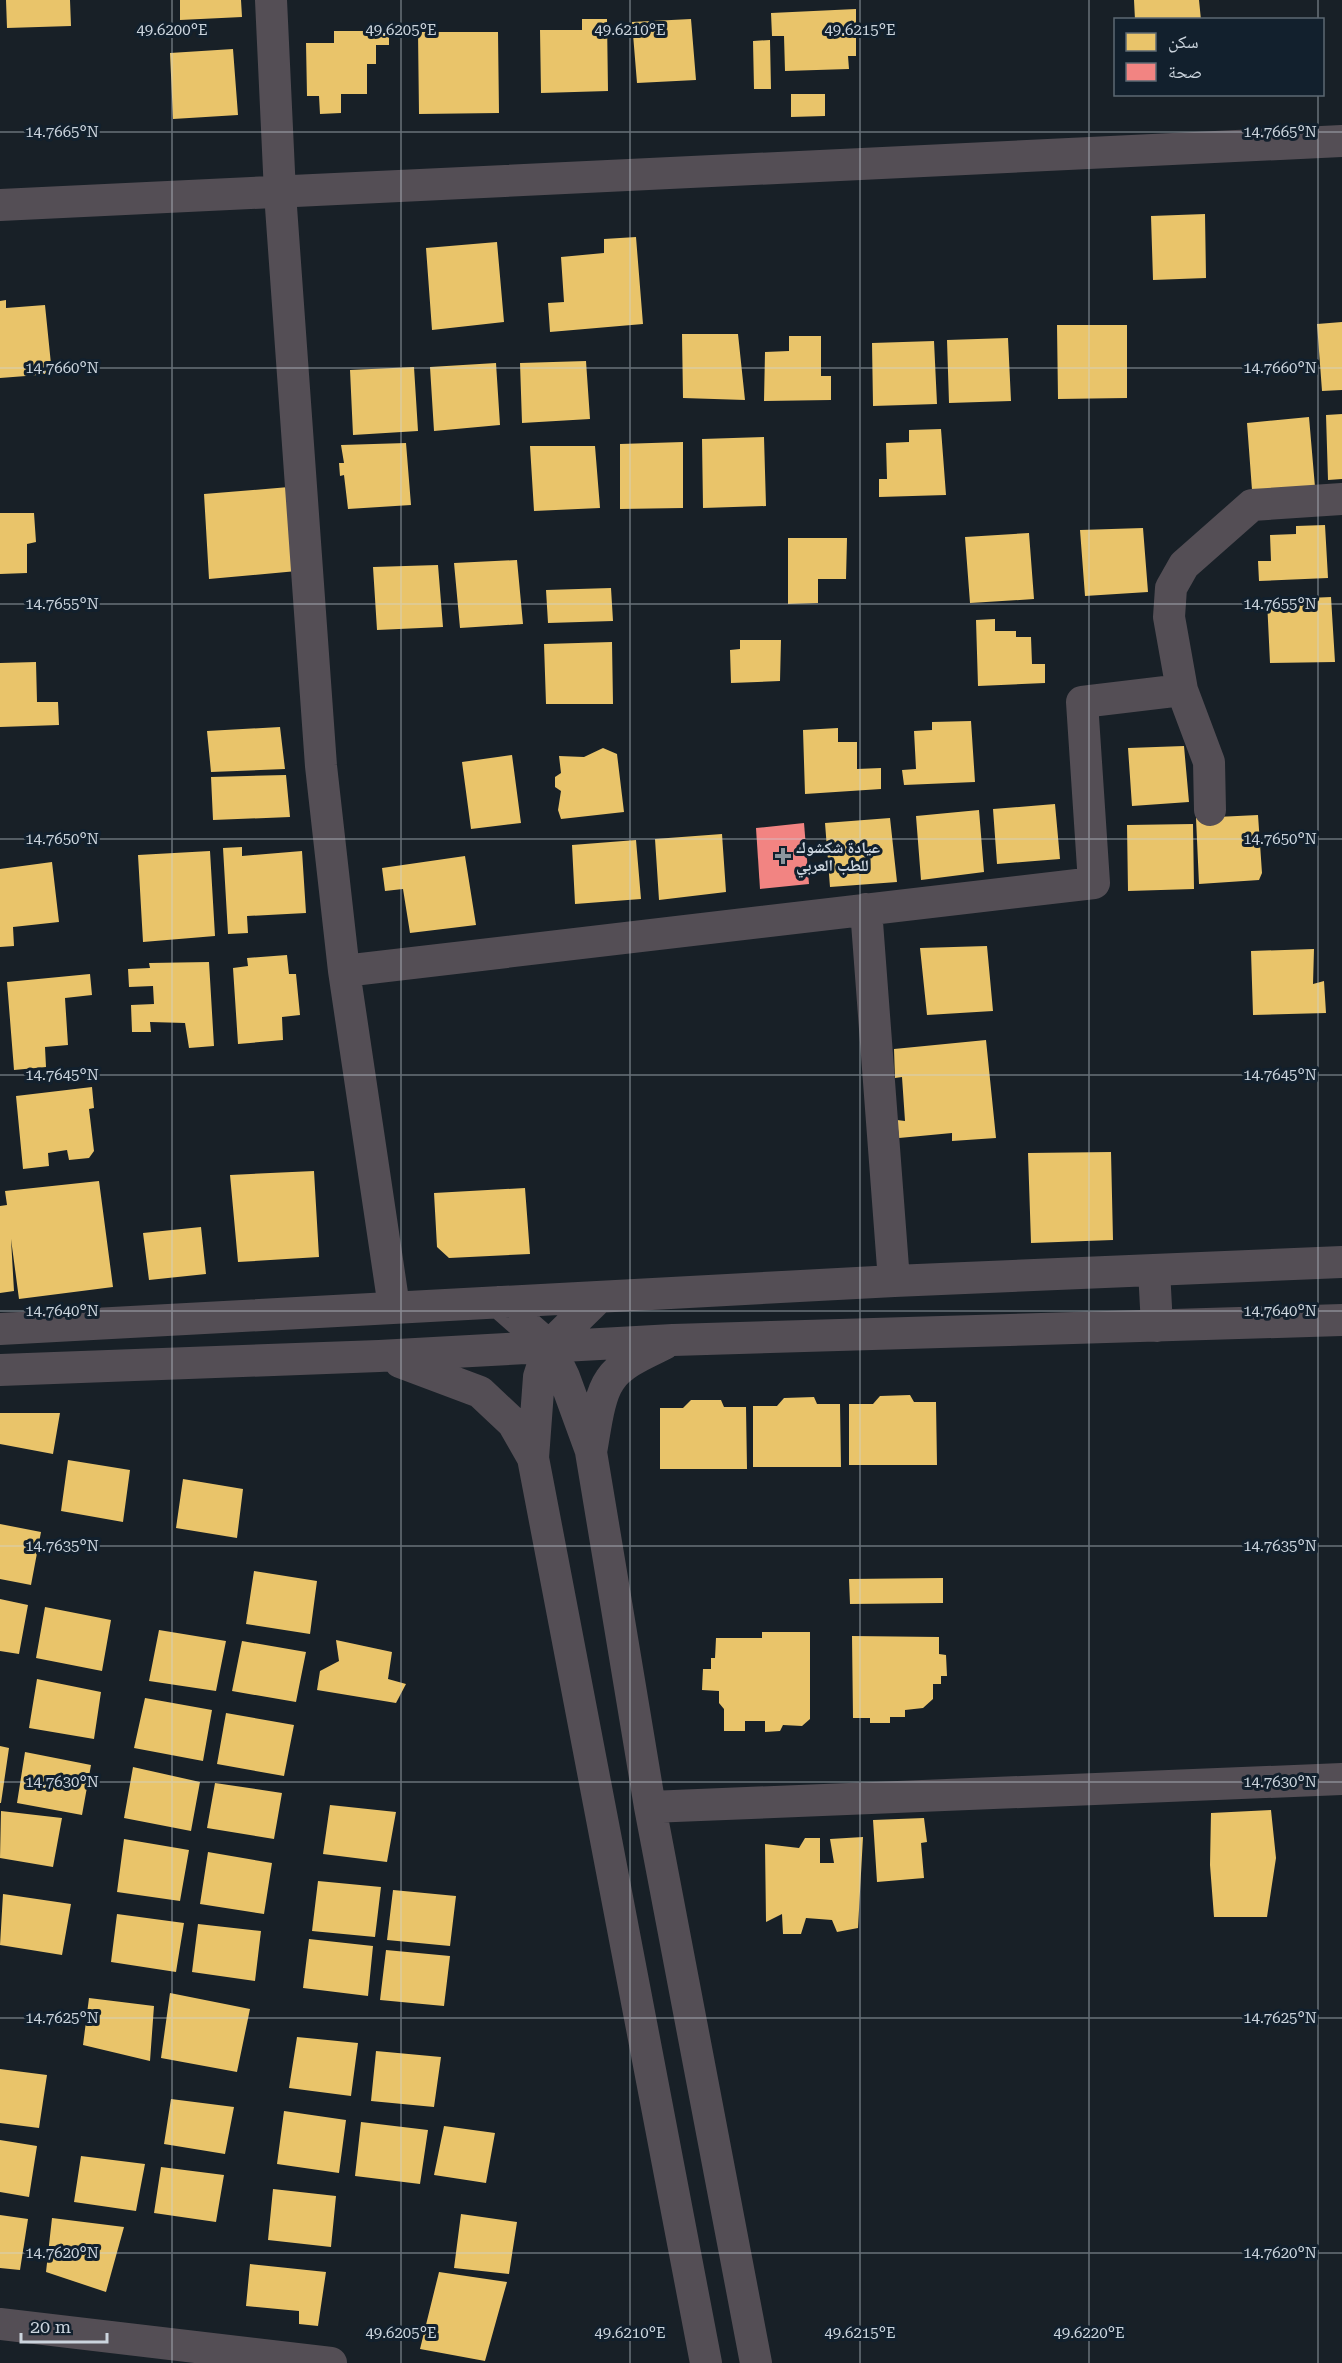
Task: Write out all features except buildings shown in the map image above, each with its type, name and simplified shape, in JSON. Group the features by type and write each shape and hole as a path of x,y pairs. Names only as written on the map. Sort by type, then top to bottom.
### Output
{"street":[{"path":"271,0 280,192 321,766 344,971 394,1307"},
{"path":"0,205 1342,141"},
{"path":"1210,810 1209,762 1182,690 1169,617 1172,588 1184,565 1252,505 1342,499"},
{"path":"344,971 1094,883 1082,702 1182,690"},
{"path":"866,909 894,1281"},
{"path":"0,1329 894,1281 1342,1262"},
{"path":"1154,1270 1157,1326"},
{"path":"599,1297 549,1346 539,1377 532,1458 706,2363"},
{"path":"499,1302 549,1346 564,1377 591,1452 650,1807 756,2363"},
{"path":"0,1370 379,1356 673,1340 1342,1320"},
{"path":"591,1452 598,1414 610,1380 636,1358 673,1340"},
{"path":"379,1356 440,1375 480,1392 513,1423 532,1458"},
{"path":"650,1807 1342,1779"},
{"path":"620,1915 670,1907"},
{"path":"0,2324 331,2363"}],"place":[{"name":"عيادة شكشوك للطب العربي","path":"783,856"}]}
